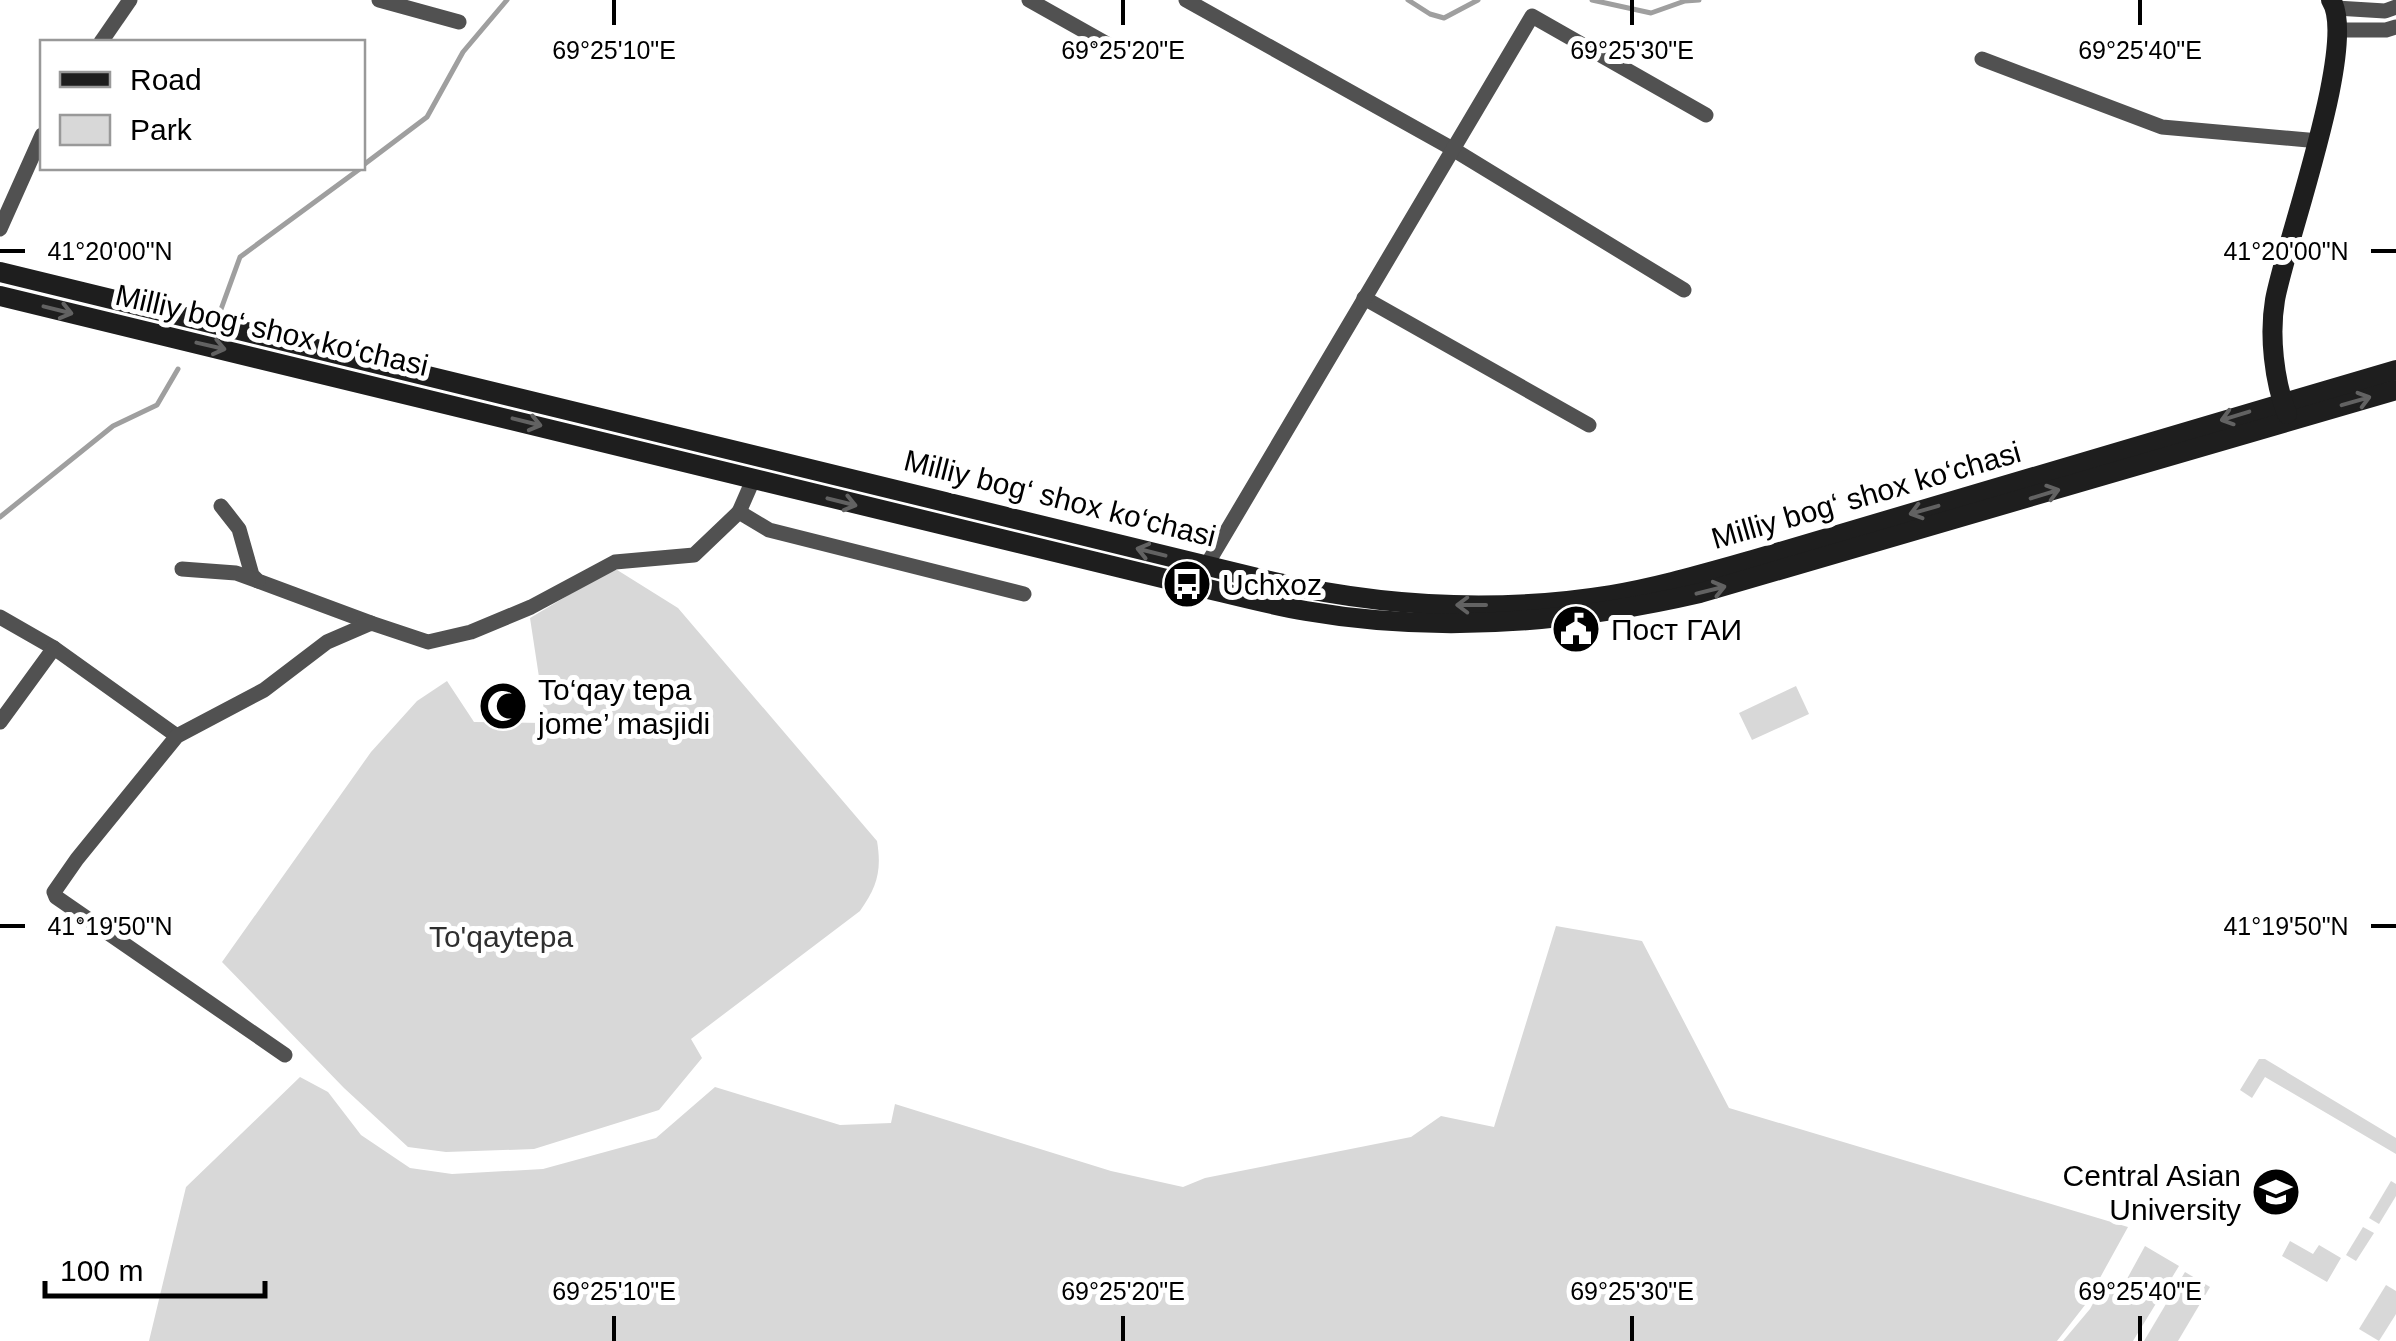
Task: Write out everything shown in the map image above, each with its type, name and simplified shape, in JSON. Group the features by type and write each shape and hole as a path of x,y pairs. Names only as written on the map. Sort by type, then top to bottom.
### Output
{"main road":[{"path":"2286,411 2276,372 2275,301 2319,141 2335,13"},
{"name":"Milliy bog‘ shox ko‘chasi","path":"0,272 1206,566 1314,591 1402,602 1492,605 1613,594 1772,555 2286,411 2396,390"},
{"name":"Milliy bog‘ shox ko‘chasi","path":"0,296 975,534 1306,611 1400,622 1545,620 1625,610 1733,585 2286,411 2396,370"},
{"path":"116,324 121,301"},
{"path":"328,374 334,352"},
{"path":"975,534 980,509"}],"street":[{"path":"103,40 130,0"},
{"path":"379,0 459,22"},
{"path":"1029,0 1109,45"},
{"path":"1186,0 1451,148 1684,290"},
{"path":"2335,13 2396,7"},
{"path":"2335,13 2386,30 2396,26"},
{"path":"1206,566 1532,16 1706,115"},
{"path":"1982,59 2162,127 2319,141"},
{"path":"0,229 40,139"},
{"path":"1364,298 1589,425"},
{"path":"182,569 236,574 428,642 471,632 531,607 615,562 694,555 739,512 753,480"},
{"path":"221,506 239,529 252,575 258,581"},
{"path":"739,512 769,530 1024,594"},
{"path":"0,617 54,648 177,736"},
{"path":"285,1055 54,894 77,859 177,736 264,690 328,642 370,623"},
{"path":"0,722 54,648"}],"green space":[{"name":"To'qaytepa","path":"614,568 678,608 877,841 879,861 874,886 860,911 691,1039 702,1058 659,1110 534,1149 446,1152 408,1147 344,1088 222,962 371,752 417,701 447,681 474,722 546,723 530,618"},
{"path":"1796,686 1809,714 1752,740 1739,713"},
{"path":"1556,926 1642,941 1729,1108 2128,1227 2085,1305 2057,1341 149,1341 186,1187 300,1077 328,1092 361,1135 410,1168 452,1174 543,1169 656,1138 715,1087 840,1125 891,1123 895,1104 1111,1171 1183,1187 1205,1178 1411,1137 1441,1116 1494,1127"},
{"path":"2259,1059 2396,1138 2396,1154 2265,1077 2252,1098 2240,1090"},
{"path":"2391,1181 2396,1184 2396,1196 2379,1224 2369,1218"},
{"path":"2363,1227 2374,1233 2356,1261 2346,1255"},
{"path":"2290,1241 2313,1254 2319,1245 2341,1258 2327,1282 2282,1256"},
{"path":"2145,1246 2179,1266 2133,1341 2063,1341 2090,1309 2105,1281 2122,1288"},
{"path":"2185,1272 2210,1287 2178,1341 2144,1341"},
{"path":"2386,1285 2396,1291 2396,1314 2379,1341 2359,1329"}],"waterway":[{"path":"365,164 427,117 463,52 507,0"},
{"path":"1408,0 1444,18 1478,0"},
{"path":"1592,0 1651,13 1699,0"},
{"path":"220,312 240,257 358,170"},
{"path":"0,517 113,426 157,405 178,369"}],"place":[{"name":"Uchxoz","path":"1187,584"},
{"name":"Пост ГАИ","path":"1576,629"},
{"name":"To‘qay tepa jome’ masjidi","path":"503,706"},
{"name":"Central Asian University","path":"2276,1192"}]}
